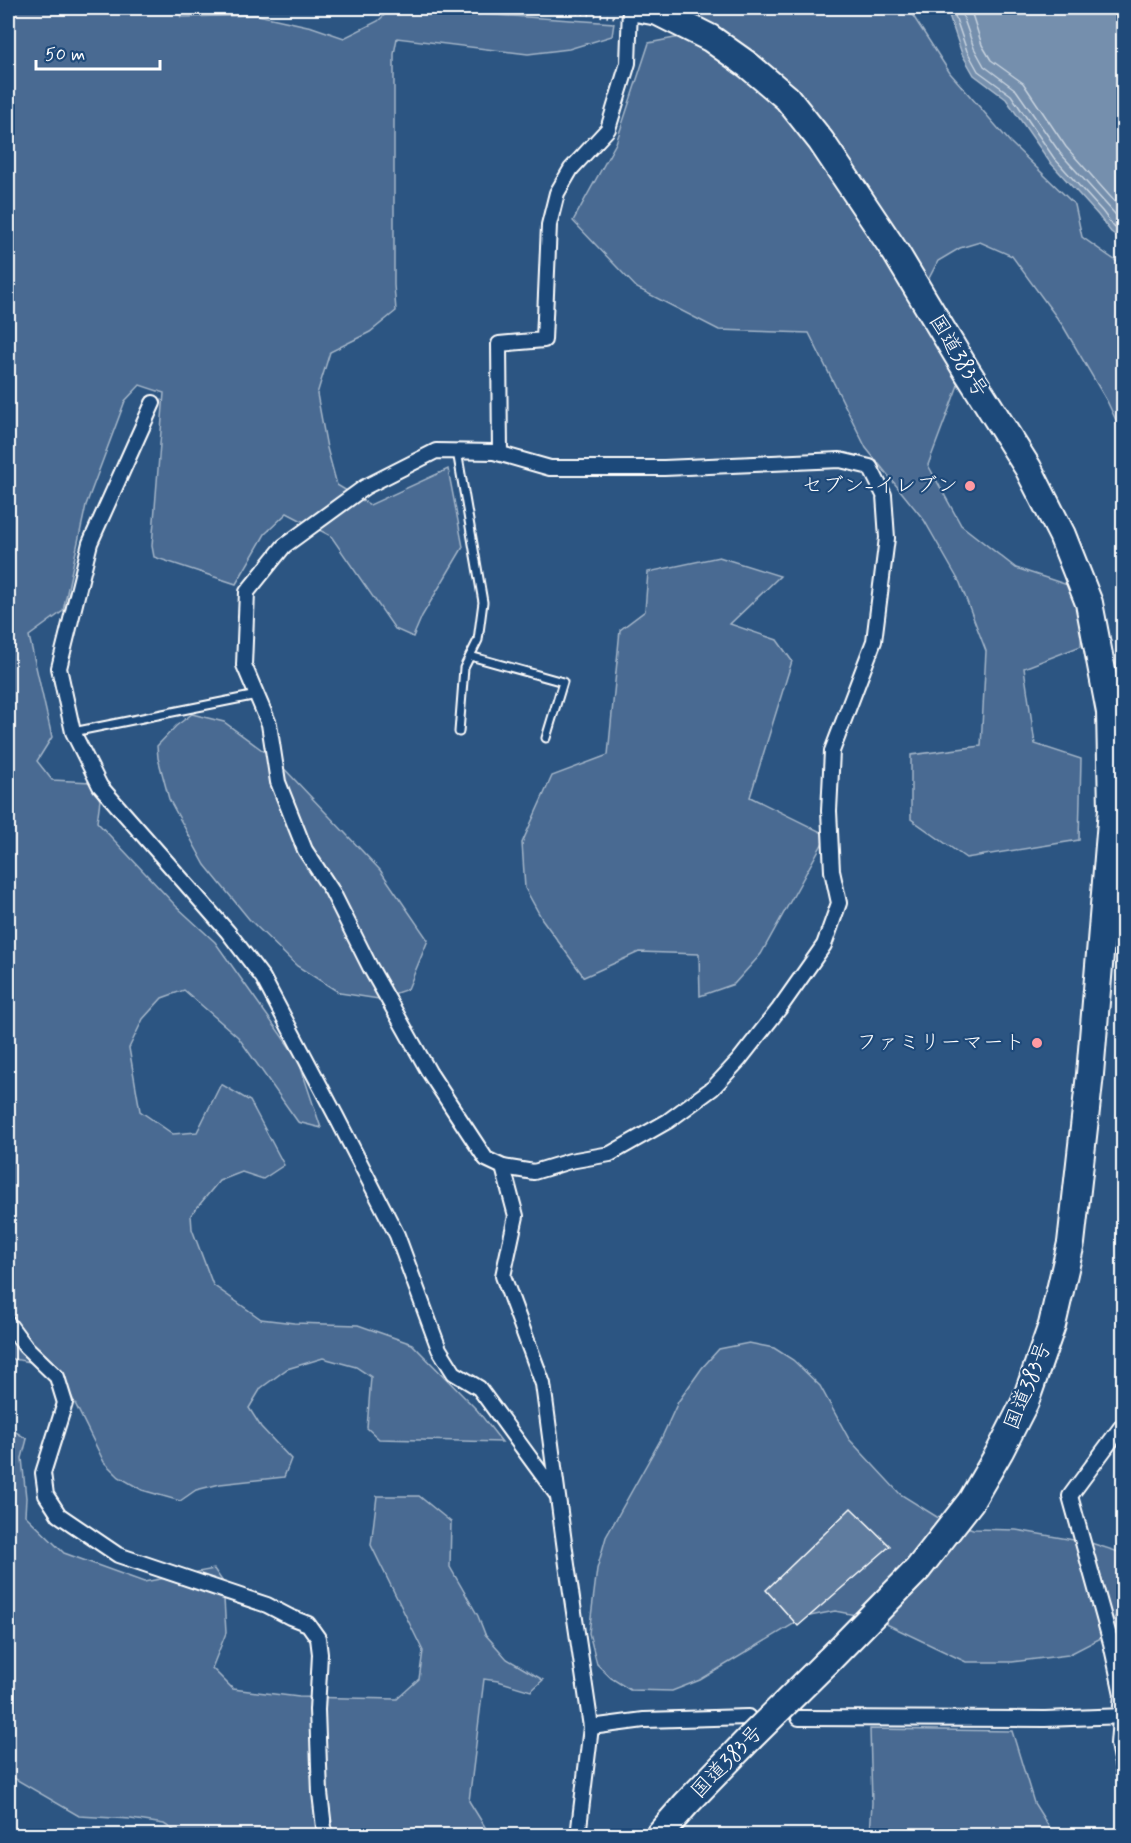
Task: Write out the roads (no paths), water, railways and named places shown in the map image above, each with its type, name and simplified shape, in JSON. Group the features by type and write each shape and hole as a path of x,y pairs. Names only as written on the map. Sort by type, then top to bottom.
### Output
{"highway":[{"name":"国道383号","path":"632,11 658,12 710,38 748,65 787,98 821,141 896,253 964,368 1028,468 1062,535 1089,603 1110,712 1118,809 1071,1244 1052,1325 1024,1402 971,1501 918,1569 828,1661 749,1727 658,1836"}],"street":[{"path":"501,453 500,344 543,340 549,225 556,193 571,169 608,129 628,63 632,11"},
{"path":"153,403 90,543 59,668 74,732 100,786 228,932 262,978 397,1235 439,1349 453,1373 479,1388 557,1495"},
{"path":"436,451 457,451 501,453 550,468 664,468 840,460 870,468 884,495 887,538 874,641 832,751 829,811 832,871 839,903 824,945 779,1009 739,1060 713,1088 668,1121 610,1154 570,1161 534,1173 503,1167 486,1159 429,1072 370,967 332,891 305,850 278,782 269,724 244,665 247,592 284,546 365,487 436,451"},
{"path":"503,1167 516,1216 503,1276 543,1383 591,1727 578,1836"},
{"path":"8,1323 25,1346 57,1377 65,1403 43,1473 46,1495 59,1515 118,1556 267,1605 308,1624 318,1638 320,1654 317,1710 320,1793 325,1836"},
{"path":"1124,1423 1070,1496 1111,1643 1122,1694 1118,1744 1124,1774"},
{"path":"799,1718 1045,1719 1122,1716"},
{"path":"591,1727 644,1720 749,1727"}],"lane":[{"path":"457,451 483,602 478,640 464,668 459,732"},
{"path":"470,656 563,682 546,738"},
{"path":"74,732 257,695"}],"water":[{"path":"935,8 1123,8 1123,240 1111,232 1049,161 1006,99 974,75 962,54 949,15"}],"place":[{"name":"セブン-イレブン","path":"970,486"},
{"name":"ファミリーマート","path":"1037,1043"}]}
